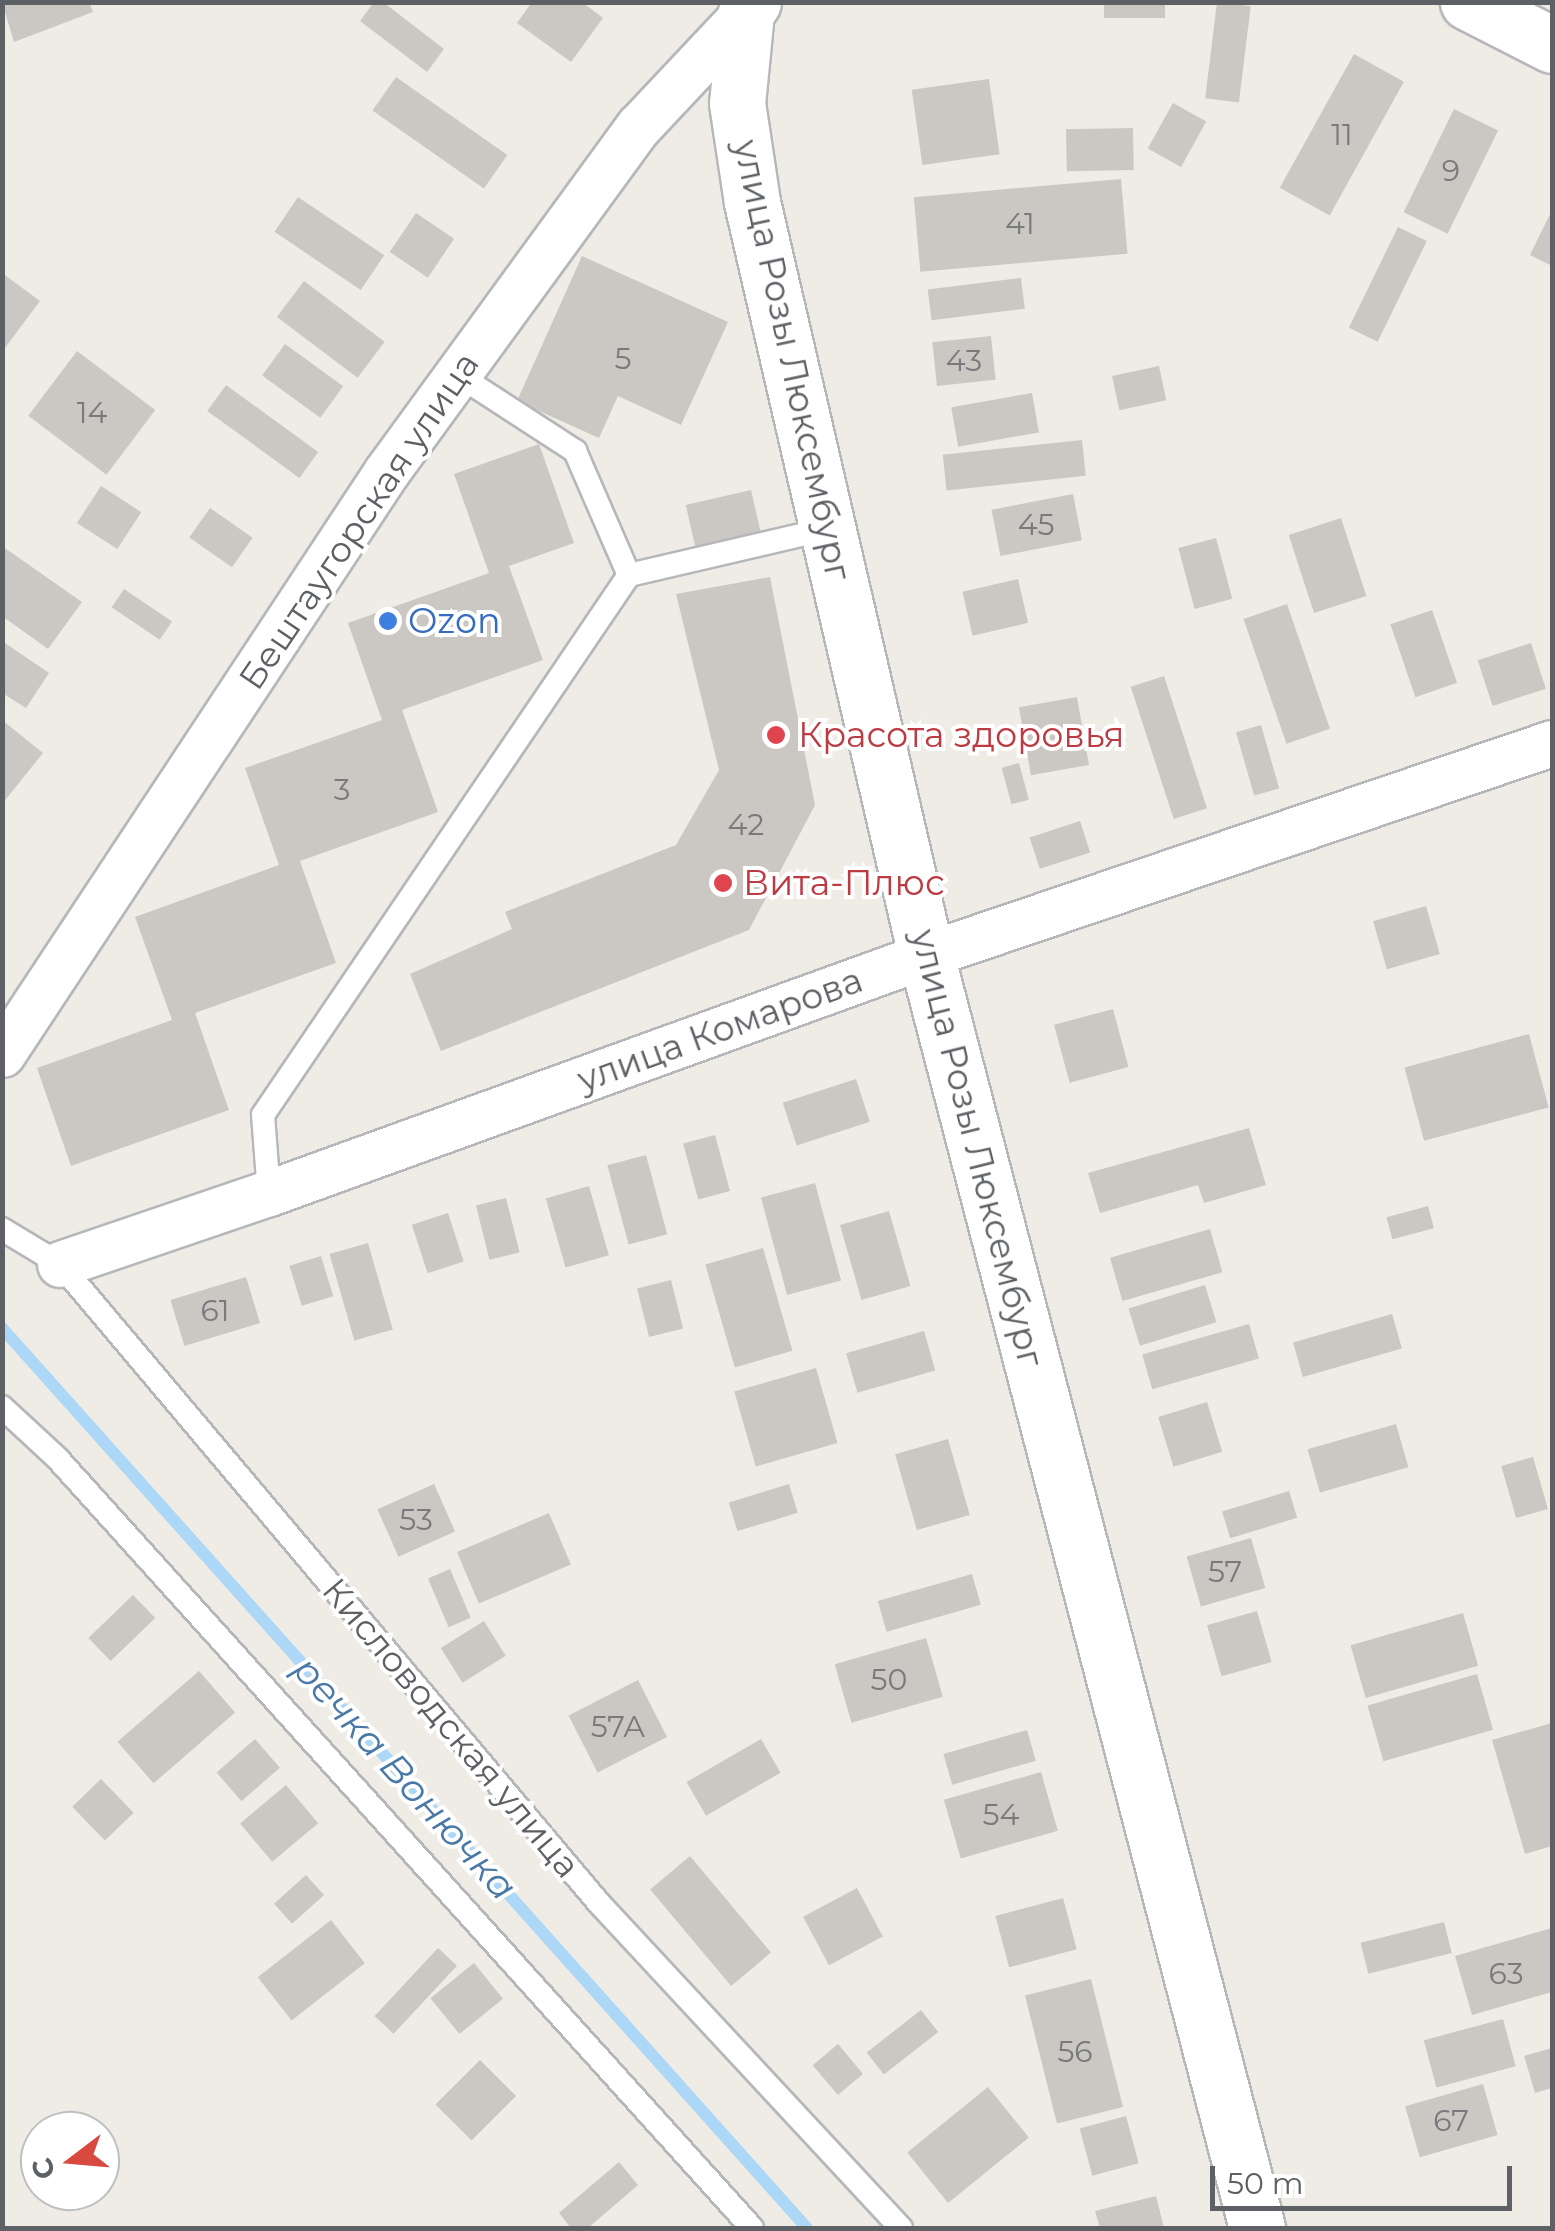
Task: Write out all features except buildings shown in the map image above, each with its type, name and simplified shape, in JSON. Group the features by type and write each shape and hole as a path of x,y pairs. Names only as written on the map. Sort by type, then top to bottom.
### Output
{"street":[{"path":"1468,2 1552,45"},
{"name":"Бештаугорская улица","path":"2,1054 388,471 639,126 749,7"},
{"name":"улица Розы Люксембург","path":"749,7 738,103 752,202 926,955 1257,2228"},
{"name":"улица Комарова","path":"60,1264 269,1193 926,955 1552,744"}],"lane":[{"path":"458,376 576,452 629,575"},
{"path":"269,1193 263,1114 629,575 827,529"},
{"name":"Кисловодская улица","path":"2,1228 60,1264 598,1902 902,2228"},
{"path":"2,1407 57,1458 752,2228"}],"waterway":[{"name":"речка Вонючка","path":"2,1328 807,2228"}],"place":[{"name":"Ozon","path":"388,621"},
{"name":"Красота здоровья","path":"776,735"},
{"name":"Вита-Плюс","path":"723,883"}]}
